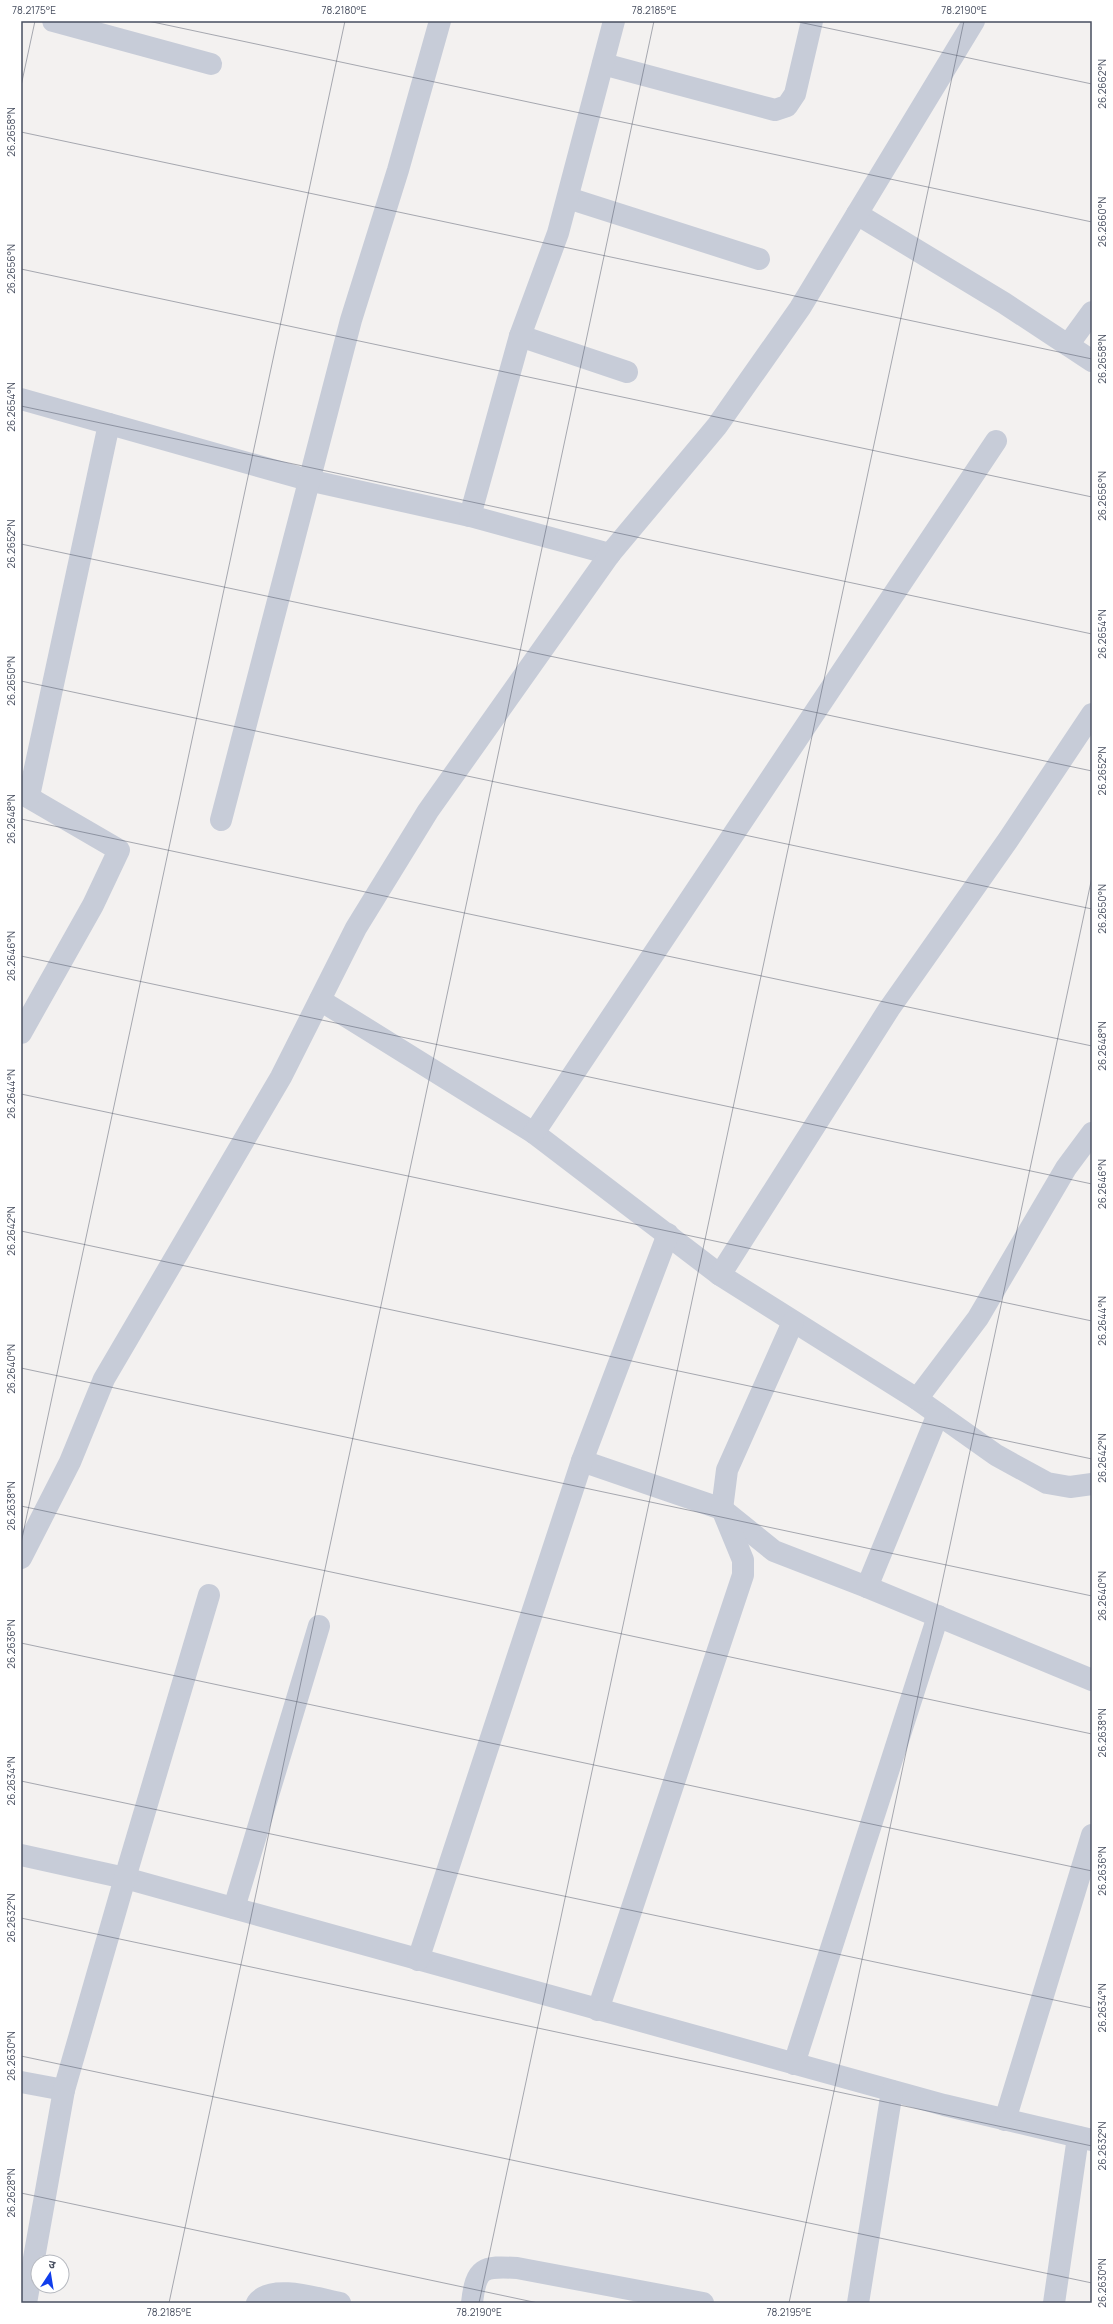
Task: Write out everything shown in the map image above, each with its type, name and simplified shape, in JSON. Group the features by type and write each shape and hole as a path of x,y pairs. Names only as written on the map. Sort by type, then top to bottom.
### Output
{"street":[{"path":"53,21 211,64"},
{"path":"221,820 308,480 351,320 398,170 440,21"},
{"path":"470,516 520,336 558,233 614,21"},
{"path":"603,64 776,110 787,106 795,94 812,21"},
{"path":"21,1558 70,1462 104,1379 281,1077 356,928 428,811 610,554 717,426 800,308 974,21"},
{"path":"568,198 759,259"},
{"path":"857,214 1004,303 1092,361"},
{"path":"1068,345 1092,312"},
{"path":"520,336 627,372"},
{"path":"21,400 308,480 470,516 610,554"},
{"path":"21,1033 93,905 119,850 25,794 109,424"},
{"path":"534,1133 996,440"},
{"path":"720,1275 889,1009 1008,840 1092,714"},
{"path":"320,1000 534,1133 720,1275 917,1399 996,1455 1047,1483 1070,1487 1092,1484"},
{"path":"917,1399 978,1318 1066,1168 1092,1133"},
{"path":"418,1960 582,1461 668,1234"},
{"path":"598,2010 743,1576 743,1560 722,1509 727,1470 793,1322"},
{"path":"867,1587 938,1414"},
{"path":"582,1461 722,1509 774,1551 867,1587 1092,1680"},
{"path":"26,2303 64,2090 209,1595"},
{"path":"794,2064 938,1616"},
{"path":"234,1908 319,1626"},
{"path":"1005,2120 1092,1834"},
{"path":"21,1855 125,1878 892,2091 1005,2120 1085,2138 1054,2303"},
{"path":"21,2082 64,2090"},
{"path":"858,2303 892,2091"},
{"path":"472,2303 474,2287 477,2280 480,2274 490,2267 517,2268 669,2300 703,2303"},
{"path":"257,2303 269,2293 287,2293 340,2303"}]}
